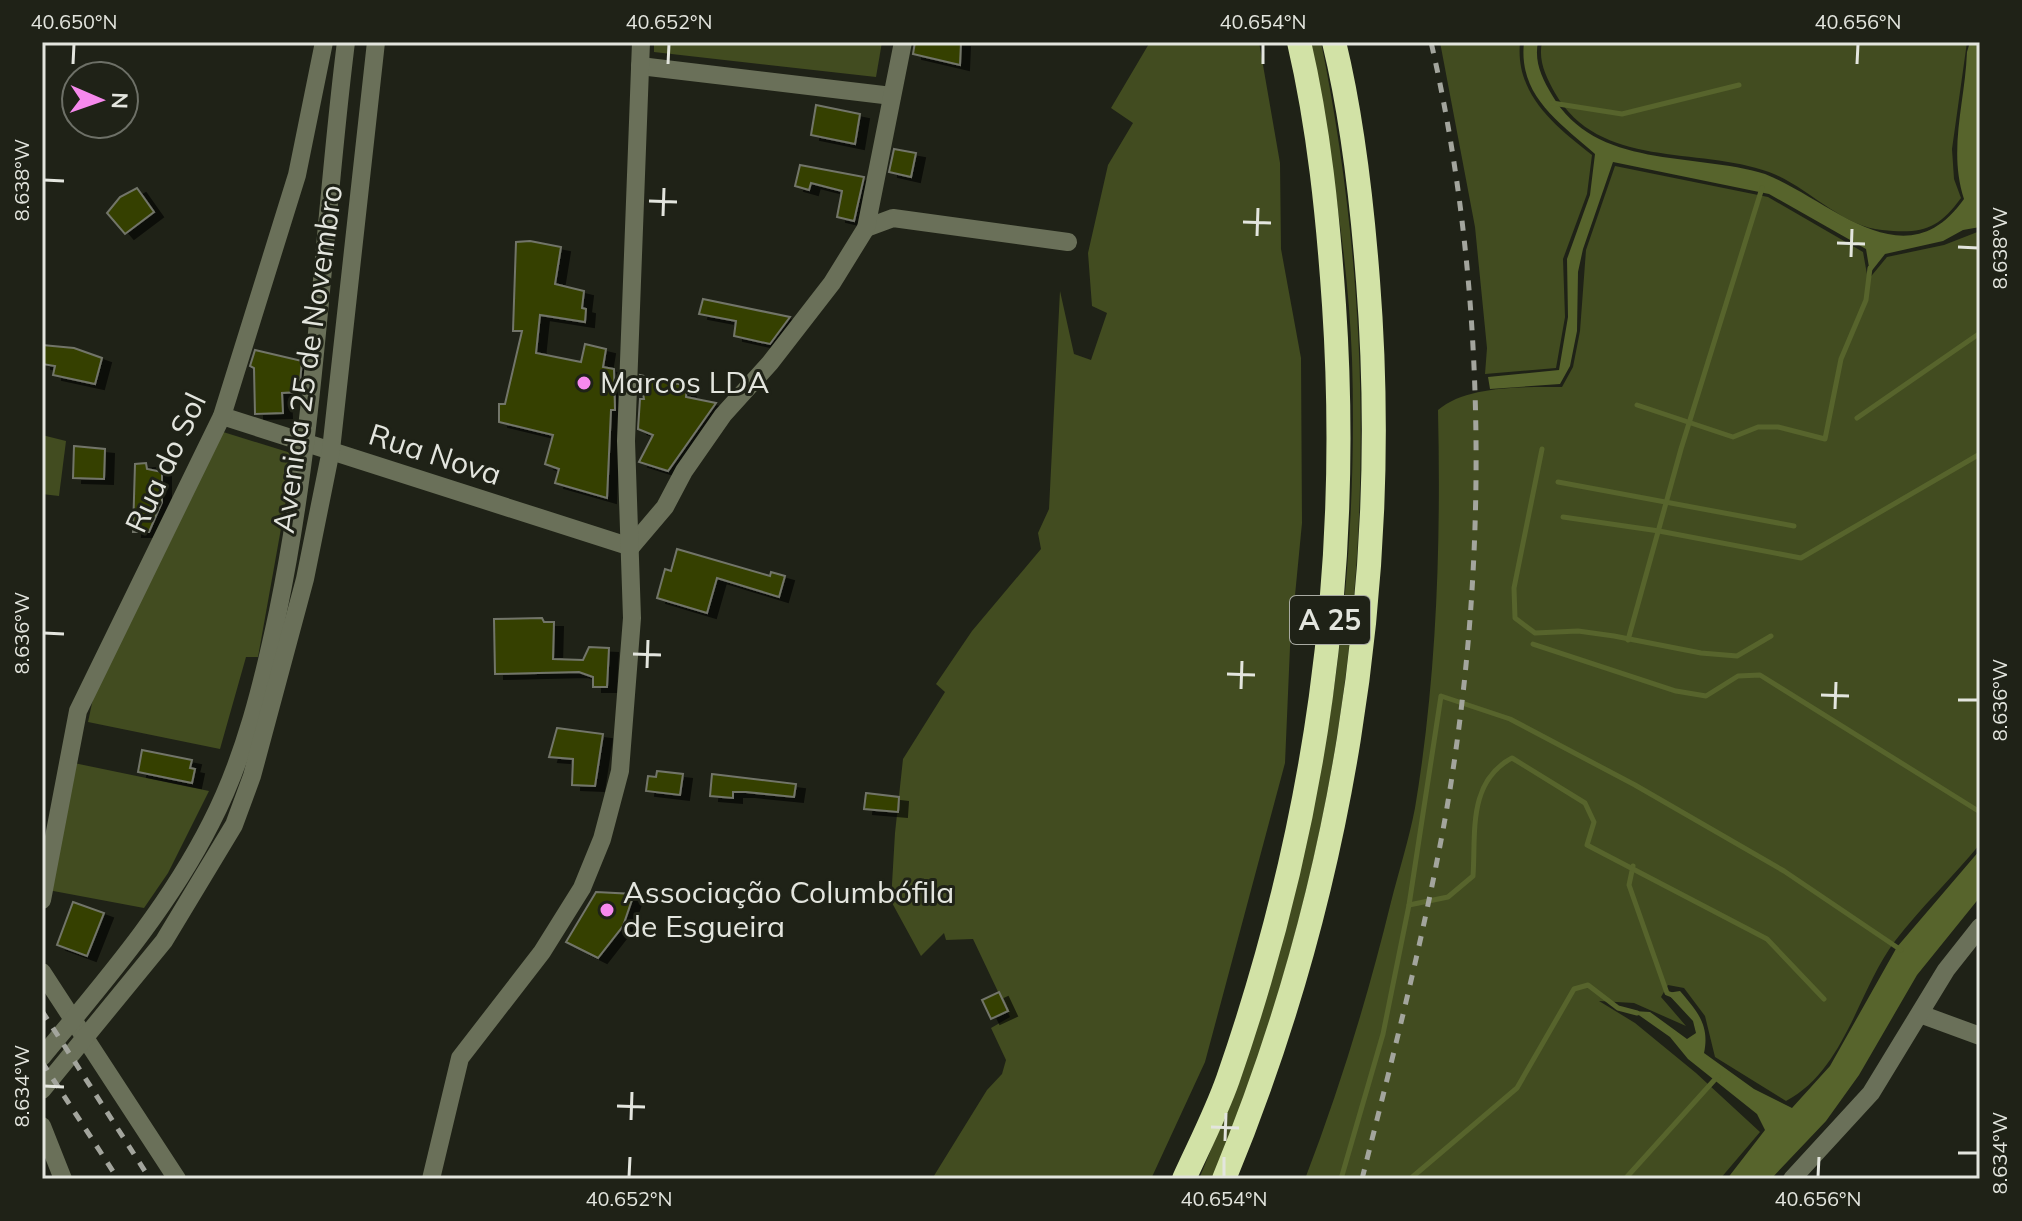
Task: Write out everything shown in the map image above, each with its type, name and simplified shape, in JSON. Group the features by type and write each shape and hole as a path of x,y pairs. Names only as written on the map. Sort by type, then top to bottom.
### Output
{"highway":[{"name":"A 25","path":"1184,1179 1227,1081 1272,932 1320,725 1338,543 1339,380 1328,211 1299,42"},
{"name":"A 25","path":"1224,1179 1259,1094 1315,912 1352,729 1373,545 1374,350 1363,209 1334,42"}],"street":[{"name":"Rua do Sol","path":"42,900 78,711 222,416 297,175 324,42"},
{"name":"Avenida 25 de Novembro","path":"42,1057 154,919 213,820 263,683 298,515 346,42"},
{"name":"Avenida 25 de Novembro","path":"42,1090 164,941 234,825 252,776 302,593 331,450 376,42"},
{"path":"431,1179 460,1058 542,952 582,888 602,839 620,771 632,618 626,441 641,42"},
{"path":"631,547 665,507 684,471 723,415 770,363 832,283 866,228 903,42"},
{"path":"640,66 892,96"},
{"path":"866,228 893,218 1068,242"},
{"name":"Rua Nova","path":"222,416 631,547"},
{"path":"1792,1179 1871,1093 1946,970 1980,927"},
{"path":"42,972 177,1179"},
{"path":"1920,1014 1980,1036"},
{"path":"42,1126 53,1171"}],"shaded area":[{"path":"654,42 882,42 876,77 654,52"},
{"path":"1150,42 1259,42 1280,163 1281,249 1301,358 1302,523 1290,647 1285,763 1205,1062 1151,1179 932,1179 987,1090 1002,1074 1006,1060 991,1028 1010,1017 973,939 946,940 944,933 921,956 891,901 903,759 945,692 936,684 972,631 1041,549 1038,533 1049,509 1060,291 1074,354 1091,360 1107,313 1092,306 1088,253 1108,165 1133,123 1111,108"},
{"path":"1311,42 1321,42 1345,186 1358,331 1360,475 1352,618 1333,761 1303,902 1263,1042 1212,1179 1199,1179 1237,1081 1270,981 1297,880 1319,777 1336,674 1347,569 1352,464 1350,319 1337,200"},
{"path":"1440,42 1520,42 1520,61 1531,93 1551,120 1592,155 1587,194 1563,259 1565,317 1556,368 1485,374 1487,348 1475,227"},
{"path":"1524,42 1538,42 1540,70 1552,95 1571,119 1593,136 1648,154 1765,174 1867,228 1893,235 1917,234 1941,223 1964,199 1959,181 1957,144 1967,52 1970,42 1980,42 1980,227 1963,230 1943,241 1885,254 1870,273 1866,249 1769,194 1613,162 1578,272 1577,331 1570,366 1560,384 1490,389 1488,377 1559,370 1568,317 1567,259 1590,195 1595,154 1555,119 1534,93 1524,61"},
{"path":"1542,42 1967,42 1952,149 1954,179 1961,198 1953,209 1928,228 1882,230 1853,222 1769,172 1741,164 1623,145 1597,134 1574,117 1555,93 1542,62"},
{"path":"1615,166 1768,197 1863,252 1868,280 1887,257 1944,245 1980,231 1980,844 1895,941 1837,1050 1823,1070 1786,1101 1715,1057 1705,1016 1684,988 1668,985 1661,997 1686,1026 1634,1003 1599,1001 1635,1023 1696,1073 1760,1132 1720,1179 1305,1179 1363,1007 1415,808 1428,709 1436,609 1438,410 1464,396 1480,392 1562,387 1573,367 1580,331 1586,250"},
{"path":"220,431 291,453 292,467 258,657 246,657 220,749 88,722 97,680"},
{"path":"42,435 66,441 59,496 42,494"},
{"path":"74,763 209,791 168,873 144,908 48,890"},
{"path":"1980,850 1980,897 1917,975 1859,1075 1826,1121 1771,1179 1727,1179 1765,1130 1757,1114 1688,1059 1670,1037 1633,1011 1650,1012 1687,1039 1696,1033 1693,1021 1667,993 1680,991 1704,1026 1704,1053 1754,1089 1792,1108 1830,1066 1897,947"}],"building":[{"path":"915,42 961,42 960,65 913,54"},
{"path":"816,105 860,114 855,144 811,135"},
{"path":"894,149 916,153 911,177 889,172"},
{"path":"800,165 864,177 854,221 837,217 842,191 811,183 809,190 795,186"},
{"path":"137,188 154,212 125,234 107,213 120,197"},
{"path":"530,241 561,247 555,284 584,291 582,308 586,309 585,322 540,315 536,353 581,362 585,344 606,349 603,367 614,369 615,410 611,410 607,498 555,483 559,469 545,464 553,435 499,422 499,404 505,404 522,331 513,331 516,242"},
{"path":"703,299 790,317 770,344 734,336 736,321 699,314"},
{"path":"42,345 74,348 102,358 95,384 53,375 55,366 42,364"},
{"path":"255,350 302,361 299,392 282,393 283,413 255,414 254,368 250,366"},
{"path":"640,375 687,386 686,397 716,403 668,471 639,462 653,435 638,429 640,399 644,399"},
{"path":"74,446 105,449 104,479 73,478"},
{"path":"146,463 147,469 162,472 162,502 149,532 133,532 135,464"},
{"path":"677,549 770,576 771,572 785,576 779,597 717,578 707,613 657,598 665,569 671,571"},
{"path":"542,618 544,622 554,622 553,659 583,660 589,647 609,648 607,687 593,687 593,677 579,672 495,674 494,619"},
{"path":"557,728 603,734 595,786 572,785 573,759 549,757"},
{"path":"142,750 192,760 190,768 195,769 192,783 138,772"},
{"path":"657,771 683,774 680,795 646,791 648,776 656,777"},
{"path":"712,774 796,784 794,797 746,792 733,792 733,798 710,796"},
{"path":"866,793 899,797 898,812 864,809"},
{"name":"Associação Columbófila de Esgueira","path":"596,892 634,894 623,926 598,958 566,942"},
{"path":"73,902 104,913 87,956 57,945"},
{"path":"999,992 1008,1011 991,1019 982,1000"}],"waterway":[{"path":"1552,103 1622,114 1739,85"},
{"path":"1628,640 1681,449 1762,188"},
{"path":"1637,405 1733,437 1758,427 1778,427 1825,439 1841,359 1866,300 1870,268"},
{"path":"1857,418 1980,333"},
{"path":"1542,449 1514,588 1515,618 1535,633 1578,631 1701,653 1737,656 1771,636"},
{"path":"1563,517 1659,531 1801,558 1980,454"},
{"path":"1558,482 1794,526"},
{"path":"1533,644 1676,691 1706,696 1738,676 1760,675 1980,812"},
{"path":"1409,905 1441,696 1510,719 1635,785 1784,871 1901,950"},
{"path":"1341,1179 1383,1034 1409,905 1448,897 1473,876 1475,827 1481,795 1487,781 1512,758 1585,803 1594,822 1587,845 1767,939 1824,999"},
{"path":"1633,866 1629,885 1667,993 1672,995"},
{"path":"1410,1179 1517,1088 1574,989 1588,985 1618,1008 1637,1013"},
{"path":"1625,1179 1718,1076"}],"railway":[{"path":"1362,1179 1406,1000 1445,819 1459,724 1475,529 1476,430 1472,331 1450,136 1431,42"},
{"path":"42,1011 150,1179"},
{"path":"42,1062 118,1179"}],"place":[{"name":"Marcos LDA","path":"584,383"},
{"name":"Associação Columbófila de Esgueira","path":"607,910"}]}
